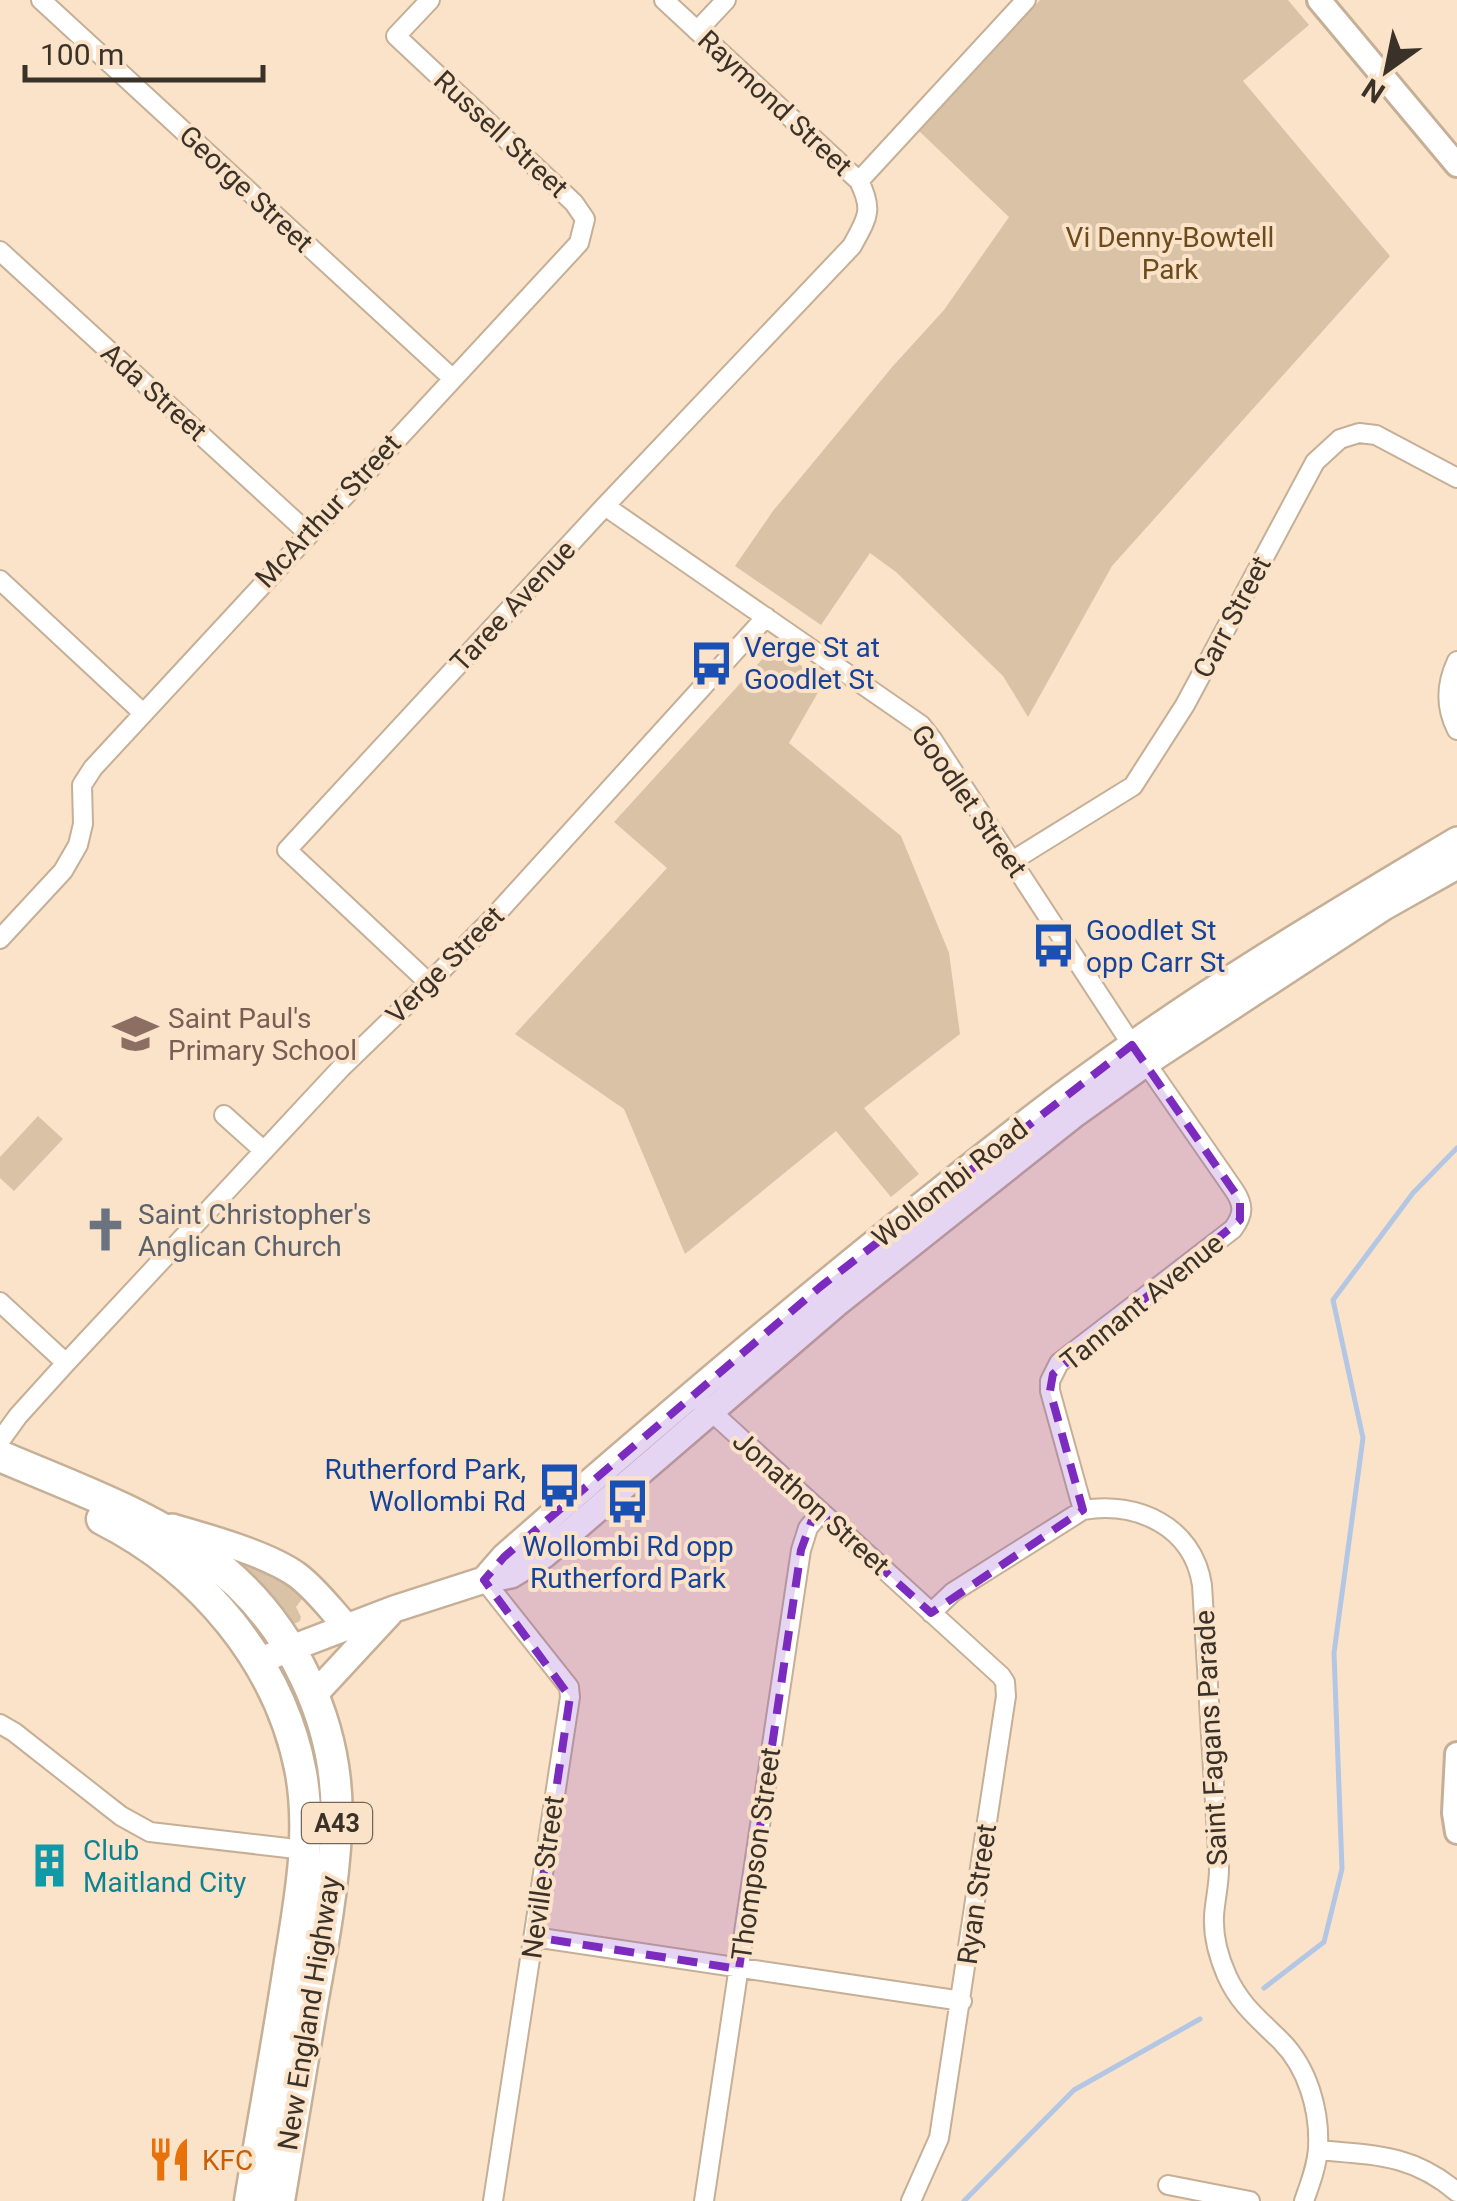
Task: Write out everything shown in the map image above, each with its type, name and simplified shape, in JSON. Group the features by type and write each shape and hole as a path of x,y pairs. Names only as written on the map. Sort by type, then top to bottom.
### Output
{"highway":[{"name":"New England Highway","path":"0,1456 152,1521 207,1557 272,1619 314,1695 334,1774 336,1831 319,1964 279,2201"},
{"name":"New England Highway","path":"0,1476 129,1532 190,1578 258,1661 286,1718 300,1773 304,1850 285,1997 250,2201"}],"main road":[{"name":"Wollombi Road","path":"1139,1054 1372,890 1457,840"},
{"name":"Wollombi Road","path":"258,1661 394,1609 484,1580 504,1557 701,1402 992,1148 1139,1054 1457,866"},
{"path":"152,1521 218,1541 282,1567 298,1576 347,1627"},
{"path":"314,1695 394,1609"}],"street":[{"name":"George Street","path":"42,0 452,378"},
{"name":"Russell Street","path":"430,0 396,36 574,203 585,220 579,242"},
{"name":"Raymond Street","path":"664,0 859,181 868,198 868,216"},
{"path":"697,30 726,0"},
{"path":"859,181 1026,0"},
{"path":"1320,0 1457,165"},
{"name":"Taree Avenue","path":"430,983 287,850 852,246 868,216"},
{"name":"McArthur Street","path":"6,918 62,871 78,845 82,785 93,768 579,242"},
{"name":"Ada Street","path":"0,251 308,533"},
{"name":"Carr Street","path":"1012,861 1133,786 1185,705 1315,462 1327,449 1340,438 1376,435 1457,478"},
{"name":"Goodlet Street","path":"606,506 921,725 1139,1054"},
{"path":"0,580 143,712"},
{"name":"Verge Street","path":"0,1441 66,1363 342,1068 490,921 766,618"},
{"path":"1457,661 1448,680 1450,718 1457,730"},
{"path":"0,939 6,918"},
{"name":"Tannant Avenue","path":"1082,1510 1050,1391 1053,1374 1059,1363 1233,1229 1243,1209 1139,1054"},
{"path":"224,1114 264,1151"},
{"path":"0,1302 66,1363"},
{"name":"Jonathon Street","path":"701,1402 931,1613"},
{"name":"Saint Fagans Parade","path":"1082,1510 1119,1508 1152,1518 1178,1536 1196,1560 1202,1585 1220,1869 1214,1916 1217,1944 1233,1989 1256,2020 1291,2053 1305,2078 1315,2108 1318,2150 1304,2201"},
{"path":"931,1613 953,1592 1082,1510"},
{"name":"Thompson Street","path":"704,2201 801,1550 808,1528 820,1513"},
{"name":"Neville Street","path":"484,1580 568,1687 570,1698 493,2201"},
{"name":"Ryan Street","path":"911,2201 939,2138 1006,1688 1002,1676 931,1613"},
{"path":"0,1724 121,1816 150,1832 304,1850"},
{"path":"1457,1754 1457,1832"},
{"path":"534,1937 962,2000"},
{"path":"1318,2150 1406,2161 1457,2192"},
{"path":"1168,2185 1250,2201"}],"highlighted area":[{"path":"1132,1045 1240,1200 1240,1220 1053,1374 1050,1391 1083,1510 931,1613 816,1509 801,1550 739,1969 534,1937 570,1697 484,1580 504,1557 820,1287"}],"green space":[{"name":"Vi Denny-Bowtell Park","path":"1040,0 1288,0 1309,25 1243,81 1390,256 1112,566 1028,717 1003,676 896,572 870,553 821,625 735,566 773,511 944,310 1009,217 919,131"},
{"path":"781,651 824,682 789,743 901,836 949,953 960,1034 864,1108 919,1174 891,1197 836,1131 685,1254 624,1109 515,1034 667,868 614,822 767,654"},
{"path":"38,1116 63,1139 14,1191 0,1178 0,1157"},
{"path":"230,1553 259,1565 306,1594 296,1607 300,1621 292,1625 267,1589"}],"waterway":[{"path":"1264,1988 1324,1942 1342,1869 1334,1653 1363,1438 1333,1300 1413,1193 1457,1148"},
{"path":"964,2201 1074,2090 1200,2019"}],"place":[{"name":"Verge St at Goodlet St","path":"711,663"},
{"name":"Goodlet St opp Carr St","path":"1053,946"},
{"name":"Saint Paul's Primary School","path":"135,1034"},
{"name":"Saint Christopher's Anglican Church","path":"105,1230"},
{"name":"Rutherford Park, Wollombi Rd","path":"559,1485"},
{"name":"Wollombi Rd opp Rutherford Park","path":"628,1501"},
{"name":"Club Maitland City","path":"50,1866"},
{"name":"KFC","path":"169,2160"}]}
